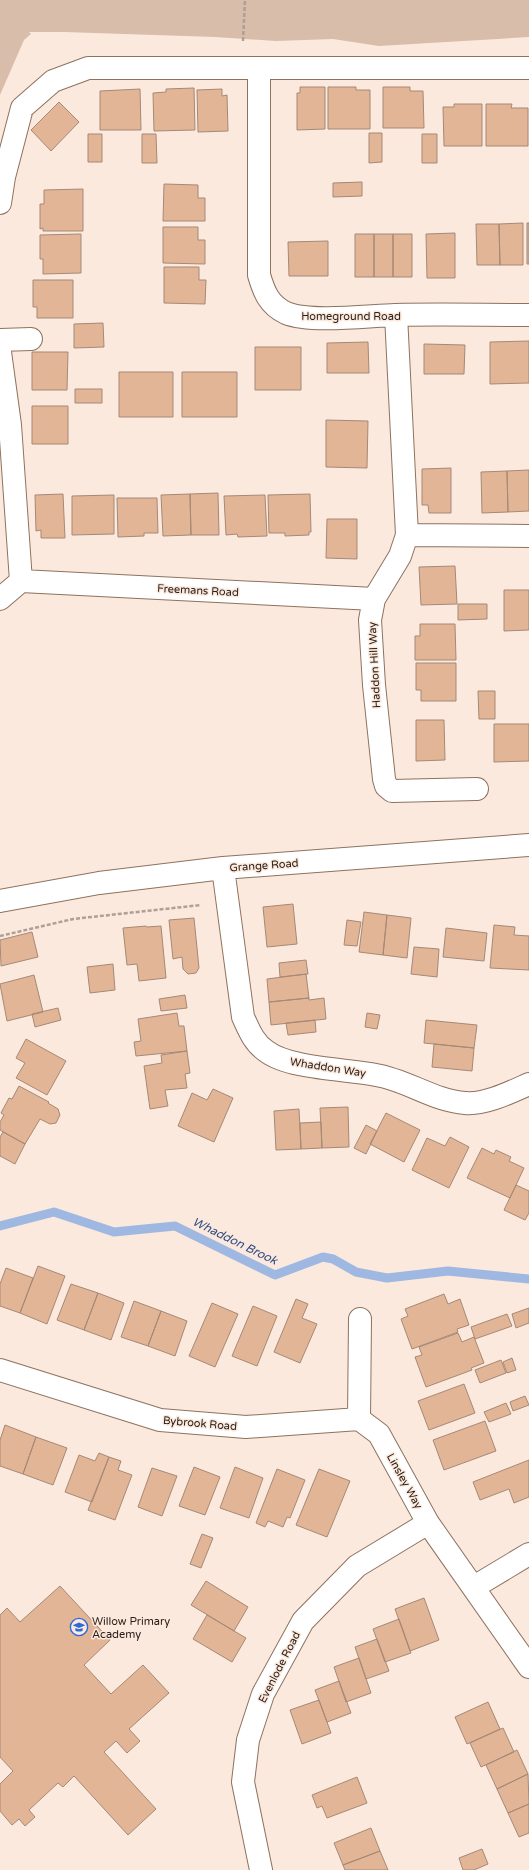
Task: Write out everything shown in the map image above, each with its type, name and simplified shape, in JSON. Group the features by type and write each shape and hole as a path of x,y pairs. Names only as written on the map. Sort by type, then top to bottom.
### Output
{"street":[{"path":"0,203 4,177 22,108 53,81 88,68 529,68"},
{"name":"Homeground Road","path":"250,68 259,275 263,290 271,303 285,312 302,318 396,315 529,315"},
{"name":"Haddon Hill Way","path":"396,315 407,535 400,556 374,599 370,620 374,685 386,786 392,791 412,792 477,789"},
{"path":"0,340 31,339"},
{"path":"0,352 10,425 21,582 0,599"},
{"path":"407,535 529,536"},
{"name":"Freemans Road","path":"21,582 374,599"},
{"name":"Grange Road","path":"0,901 99,883 223,868 529,845"},
{"name":"Whaddon Way","path":"223,868 242,1017 252,1038 267,1052 291,1061 402,1081 443,1099 466,1103 493,1098 529,1084"},
{"path":"359,1419 360,1318"},
{"name":"Bybrook Road","path":"0,1370 160,1420 246,1427 359,1419"},
{"name":"Linsley Way","path":"359,1419 379,1434 428,1523 529,1667"},
{"name":"Evenlode Road","path":"261,1870 243,1782 248,1740 263,1694 303,1621 357,1566 428,1523"},
{"path":"474,1588 529,1554"}],"path":[{"path":"245,0 250,68"},
{"path":"0,936 73,919 227,902"}],"shaded area":[{"path":"0,0 529,0 529,37 379,46 333,39 276,41 215,37 29,32 31,34 24,40 0,95"}],"building":[{"path":"300,87 325,87 325,129 297,130 297,93 300,93"},
{"path":"328,87 356,87 356,90 370,90 370,129 328,129"},
{"path":"383,87 410,87 410,91 423,91 424,128 383,128"},
{"path":"194,88 195,130 154,131 153,93 166,92 166,89"},
{"path":"140,89 141,130 100,130 100,91"},
{"path":"222,89 222,96 227,95 228,131 198,132 197,90"},
{"path":"59,102 79,122 51,151 31,130"},
{"path":"454,104 482,104 482,146 444,146 443,107 454,107"},
{"path":"486,104 512,104 511,108 528,108 528,146 486,146"},
{"path":"369,133 382,133 382,162 369,163"},
{"path":"88,134 102,134 102,162 88,162"},
{"path":"142,134 156,134 157,163 142,163"},
{"path":"422,134 437,134 437,163 422,163"},
{"path":"362,182 362,196 333,197 333,183"},
{"path":"164,184 198,185 198,198 205,198 205,221 163,221"},
{"path":"83,189 83,231 43,231 43,228 40,229 40,204 44,204 44,190"},
{"path":"523,223 523,265 500,265 499,224"},
{"path":"527,223 529,223 529,264 527,264"},
{"path":"476,224 499,224 500,265 477,265"},
{"path":"163,227 198,227 198,240 205,240 205,264 163,263"},
{"path":"455,233 455,278 427,278 426,234"},
{"path":"81,234 81,273 43,274 43,259 40,259 40,235"},
{"path":"355,234 374,234 374,277 355,277"},
{"path":"374,234 393,234 393,277 374,277"},
{"path":"393,234 412,234 412,277 393,277"},
{"path":"328,241 328,276 289,276 288,242"},
{"path":"164,267 199,267 199,280 206,280 205,304 164,303"},
{"path":"33,280 73,280 73,318 37,318 37,307 33,307"},
{"path":"103,323 104,347 74,348 74,324"},
{"path":"529,341 529,383 490,384 490,342"},
{"path":"368,342 369,373 327,373 327,343"},
{"path":"424,344 465,345 464,374 424,374"},
{"path":"255,347 301,347 301,390 255,390"},
{"path":"32,352 68,352 67,390 32,390"},
{"path":"119,372 173,372 173,417 119,417"},
{"path":"182,372 237,372 237,417 182,417"},
{"path":"75,389 102,389 102,403 75,403"},
{"path":"32,406 68,406 68,444 32,444"},
{"path":"326,420 368,421 367,468 326,467"},
{"path":"451,468 451,513 429,513 428,505 422,505 422,469"},
{"path":"529,470 529,511 508,512 507,471"},
{"path":"507,471 508,512 482,513 481,472"},
{"path":"218,493 219,535 191,535 190,494"},
{"path":"63,494 65,538 41,538 41,530 36,531 35,495"},
{"path":"190,494 191,535 163,536 161,495"},
{"path":"310,494 311,532 309,532 309,535 285,536 285,533 269,533 268,495"},
{"path":"114,495 114,534 72,535 72,496"},
{"path":"265,495 267,536 238,537 237,534 226,535 224,496"},
{"path":"117,498 157,498 158,533 144,533 144,536 118,537"},
{"path":"327,519 357,519 357,559 326,558"},
{"path":"455,566 457,604 421,605 419,567"},
{"path":"504,590 529,590 529,630 504,631"},
{"path":"458,604 487,604 487,619 458,620"},
{"path":"420,624 455,624 456,660 415,660 415,636 420,636"},
{"path":"416,663 456,663 456,701 421,701 421,690 416,690"},
{"path":"478,691 495,691 495,719 479,719"},
{"path":"416,720 444,720 445,760 416,761"},
{"path":"494,724 529,724 529,761 494,762"},
{"path":"293,904 297,944 267,947 263,907"},
{"path":"364,912 387,915 383,955 359,952"},
{"path":"387,915 411,918 407,958 383,955"},
{"path":"194,918 199,968 196,973 188,974 183,969 182,957 173,959 169,920"},
{"path":"347,920 361,922 357,946 344,945"},
{"path":"494,925 515,927 514,935 529,936 529,970 490,968"},
{"path":"161,926 166,978 139,981 137,964 127,965 123,928"},
{"path":"446,928 487,933 484,961 443,957"},
{"path":"32,932 38,957 1,966 0,940"},
{"path":"414,947 439,949 437,977 411,974"},
{"path":"306,960 308,974 280,977 279,963"},
{"path":"113,964 115,990 90,993 87,967"},
{"path":"306,974 309,998 269,1002 267,979"},
{"path":"34,975 43,1012 7,1021 0,984"},
{"path":"185,995 187,1008 161,1011 159,999"},
{"path":"309,998 309,1000 324,998 326,1019 271,1025 269,1002"},
{"path":"58,1008 61,1020 35,1027 32,1014"},
{"path":"177,1013 179,1026 184,1026 187,1051 136,1056 134,1042 141,1041 138,1019"},
{"path":"367,1013 380,1015 377,1029 365,1027"},
{"path":"315,1020 316,1032 288,1035 286,1023"},
{"path":"426,1020 477,1025 474,1048 424,1043"},
{"path":"26,1039 66,1061 47,1095 16,1078 25,1063 16,1058"},
{"path":"434,1044 474,1048 472,1071 432,1067"},
{"path":"187,1051 190,1073 185,1074 187,1088 165,1090 168,1106 150,1109 144,1066 162,1063 161,1055"},
{"path":"19,1086 49,1102 48,1103 58,1109 60,1115 56,1123 50,1124 40,1119 25,1144 0,1130 0,1122 4,1115 1,1113 9,1098 12,1099"},
{"path":"213,1089 233,1098 214,1142 178,1126 192,1093 207,1100"},
{"path":"348,1107 349,1147 322,1148 320,1108"},
{"path":"299,1109 301,1149 276,1150 274,1111"},
{"path":"386,1113 420,1130 404,1162 370,1144"},
{"path":"321,1122 322,1148 301,1149 300,1123"},
{"path":"366,1125 377,1131 366,1154 354,1148"},
{"path":"3,1132 25,1144 15,1164 0,1156 0,1137"},
{"path":"450,1137 469,1147 449,1188 412,1170 427,1138 445,1146"},
{"path":"482,1148 494,1154 496,1150 511,1157 509,1161 524,1168 510,1198 467,1178"},
{"path":"516,1185 529,1191 529,1213 525,1220 504,1210"},
{"path":"38,1266 65,1276 47,1324 20,1313"},
{"path":"6,1268 33,1278 20,1313 0,1306 0,1284"},
{"path":"71,1284 98,1293 84,1330 57,1320"},
{"path":"98,1293 124,1303 111,1340 84,1330"},
{"path":"444,1294 448,1304 460,1299 469,1325 457,1329 458,1332 412,1349 401,1319 408,1316 405,1309"},
{"path":"296,1299 308,1304 302,1318 317,1324 300,1363 274,1352"},
{"path":"134,1301 161,1311 148,1346 121,1337"},
{"path":"212,1303 238,1314 215,1367 189,1356"},
{"path":"253,1306 277,1316 257,1366 232,1356"},
{"path":"529,1308 529,1323 516,1328 512,1314"},
{"path":"161,1311 187,1321 175,1356 148,1346"},
{"path":"507,1314 512,1326 475,1339 471,1327"},
{"path":"458,1333 462,1342 474,1337 484,1363 471,1368 472,1370 426,1387 415,1357 422,1355 419,1347"},
{"path":"512,1358 516,1370 507,1373 503,1362"},
{"path":"501,1360 506,1373 480,1383 475,1370"},
{"path":"464,1384 475,1413 429,1430 418,1401"},
{"path":"525,1396 529,1405 513,1411 510,1402"},
{"path":"506,1403 511,1414 489,1422 484,1412"},
{"path":"485,1421 496,1451 444,1470 433,1440"},
{"path":"5,1425 36,1437 23,1474 0,1466 0,1440"},
{"path":"36,1437 67,1448 53,1485 23,1474"},
{"path":"99,1453 109,1457 92,1502 65,1492 79,1455 95,1461"},
{"path":"109,1457 121,1461 118,1470 132,1475 115,1520 88,1510"},
{"path":"529,1460 529,1497 514,1503 509,1489 480,1500 473,1482"},
{"path":"194,1467 220,1477 205,1515 179,1506"},
{"path":"235,1467 263,1478 249,1518 220,1508"},
{"path":"152,1468 177,1476 162,1516 138,1507"},
{"path":"277,1469 305,1480 290,1518 287,1517 283,1527 268,1521 265,1527 256,1523"},
{"path":"319,1469 350,1481 327,1537 296,1525"},
{"path":"202,1534 213,1538 201,1568 190,1564"},
{"path":"206,1581 248,1607 234,1631 191,1605"},
{"path":"60,1586 110,1640 84,1665 111,1694 143,1665 169,1693 129,1729 140,1741 127,1753 116,1741 104,1752 156,1809 128,1835 74,1776 63,1787 58,1783 29,1810 35,1817 25,1826 19,1819 12,1825 0,1811 0,1784 13,1771 0,1757 0,1615 7,1608 20,1622"},
{"path":"424,1598 439,1640 410,1651 395,1609"},
{"path":"207,1615 246,1638 232,1662 193,1639"},
{"path":"399,1619 411,1653 385,1662 373,1629"},
{"path":"377,1639 389,1671 366,1679 355,1647"},
{"path":"359,1658 371,1693 346,1702 334,1667"},
{"path":"339,1681 351,1713 327,1722 315,1690"},
{"path":"319,1700 331,1733 302,1744 290,1710"},
{"path":"488,1702 500,1729 467,1744 455,1717"},
{"path":"503,1728 514,1752 481,1767 470,1743"},
{"path":"517,1750 528,1774 497,1789 486,1765"},
{"path":"528,1774 529,1804 508,1813 497,1789"},
{"path":"357,1777 367,1803 327,1818 322,1806 317,1808 312,1795"},
{"path":"529,1804 529,1833 519,1837 508,1813"},
{"path":"371,1828 380,1851 343,1865 334,1843"},
{"path":"482,1849 488,1864 474,1870 463,1870 459,1858"},
{"path":"380,1851 388,1870 345,1870 343,1865"}],"waterway":[{"name":"Whaddon Brook","path":"0,1226 54,1212 114,1232 175,1226 275,1275 323,1257 333,1259 356,1272 387,1278 448,1271 529,1279"}],"place":[{"name":"Willow Primary Academy","path":"79,1627"}]}
